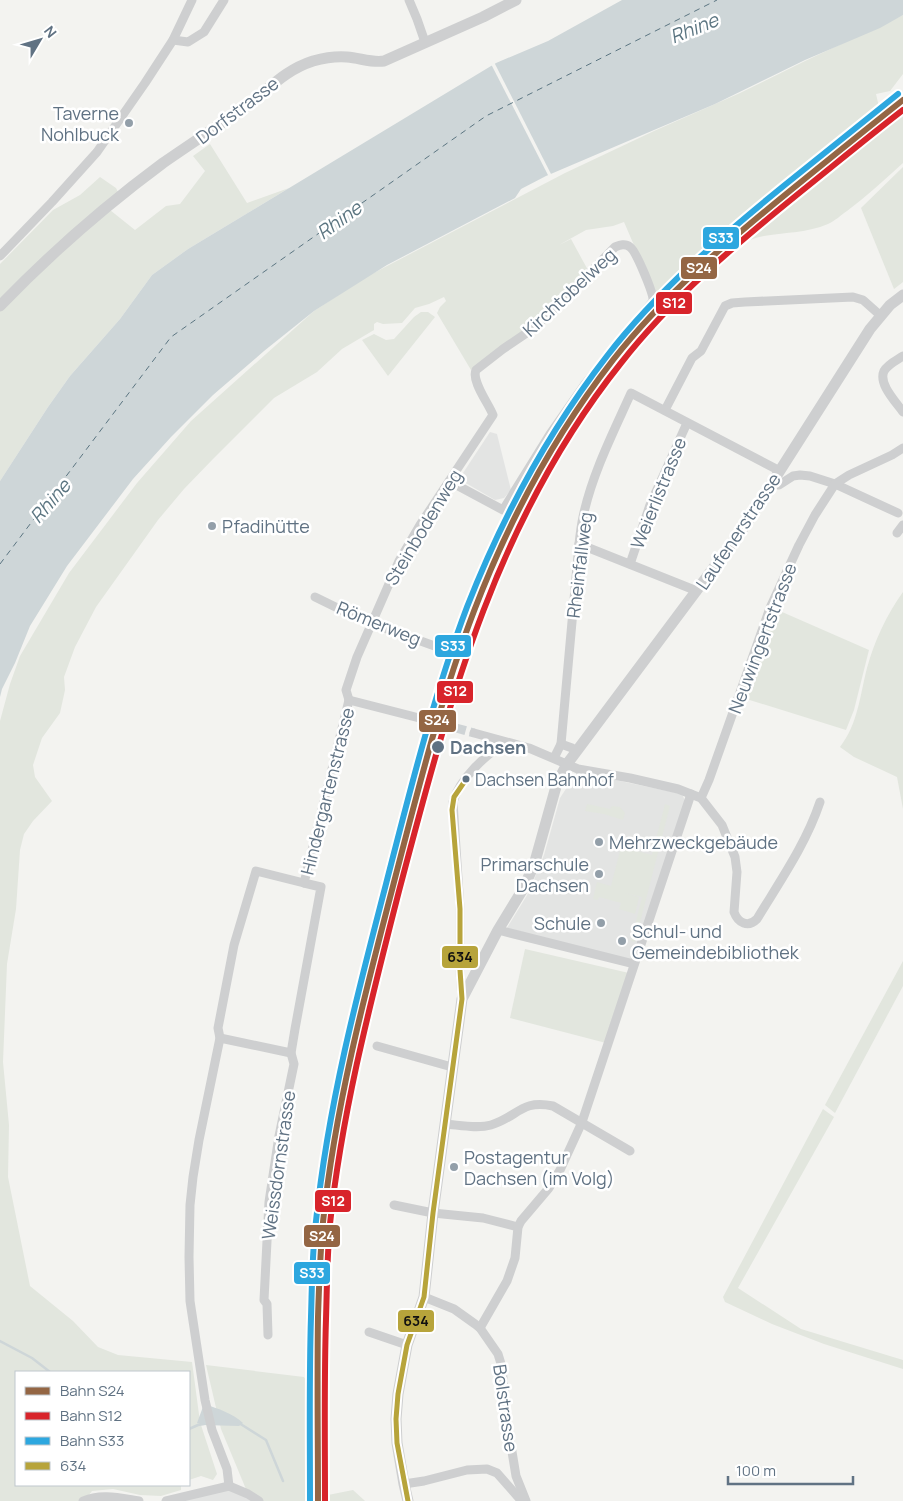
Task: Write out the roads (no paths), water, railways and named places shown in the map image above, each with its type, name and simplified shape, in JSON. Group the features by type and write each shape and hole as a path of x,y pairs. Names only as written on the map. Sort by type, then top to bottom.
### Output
{"street":[{"path":"0,256 97,152 145,84 173,40 192,0"},
{"path":"173,40 188,42 204,32 224,0"},
{"path":"409,0 425,42"},
{"name":"Dorfstrasse","path":"0,306 46,260 129,190 162,164 244,108 292,69 315,60 335,57 384,61 483,17 516,0"},
{"name":"Kirchtobelweg","path":"449,481 504,510 550,434 585,384 652,301 652,293 632,248 624,244 615,247 547,316 478,367 474,375 475,381 493,415"},
{"name":"Laufenerstrasse","path":"567,764 744,526 863,338 890,305 903,294"},
{"path":"780,471 665,410 692,358 701,351 718,317 727,304 853,297 863,300 881,316"},
{"path":"903,356 888,366 884,371 883,379 885,386 903,412"},
{"name":"Rheinfallweg","path":"554,758 561,744 582,517 594,479 631,393 665,410"},
{"name":"Steinbodenweg","path":"349,700 346,690 356,657 407,546 493,415"},
{"name":"Weierlistrasse","path":"630,564 650,505 688,422"},
{"path":"834,484 903,448"},
{"path":"771,484 779,485 790,477 810,476 834,484 898,513"},
{"name":"Neuwingertstrasse","path":"701,798 710,780 774,599 799,545 834,484"},
{"path":"897,533 903,525"},
{"path":"579,544 697,591"},
{"name":"Römerweg","path":"315,597 362,620 443,649"},
{"name":"Hindergartenstrasse","path":"291,1053 321,887 304,883 349,700 431,721"},
{"path":"474,733 529,748 578,769 630,778 701,798 722,824 729,839 735,857 737,872 734,912 736,918 746,924 751,924 757,919 799,849 813,822 820,802"},
{"path":"408,1501 397,1443 398,1394 406,1344 424,1297 444,1124 462,999 460,909 453,802 460,786 476,766 495,749 507,743"},
{"path":"561,744 576,751"},
{"path":"462,999 498,930 523,890 534,865 557,784 567,764"},
{"path":"480,1328 507,1281 515,1258 518,1227 549,1188 560,1170 582,1122 691,794"},
{"path":"229,1486 227,1469 212,1430 205,1400 190,1301 190,1205 198,1140 220,1038 218,1028 234,945 256,870 304,883"},
{"path":"498,930 634,964"},
{"path":"220,1038 291,1053"},
{"path":"377,1046 452,1067"},
{"name":"Weissdornstrasse","path":"268,1335 267,1304 264,1300 269,1202 279,1136 294,1064 291,1053"},
{"path":"444,1124 489,1125 524,1107 537,1104 553,1106 630,1151"},
{"path":"394,1205 433,1213 483,1218 518,1227"},
{"name":"Bolstrasse","path":"424,1297 454,1309 480,1328 500,1359 506,1415 516,1476 525,1499"},
{"path":"369,1332 406,1344"},
{"path":"404,1484 467,1470 487,1469 497,1473 518,1498 525,1499"},
{"path":"166,1501 229,1486 259,1501"},
{"path":"82,1501 99,1496 113,1496 139,1501"}],"water":[{"name":"Rhine","path":"622,0 903,0 903,15 880,28 805,60 715,104 546,176 521,189 515,198 387,265 314,311 213,395 133,479 67,566 30,626 0,697 0,481 70,376 120,319 152,275 188,249 496,63 548,41"},
{"path":"204,1404 230,1414 243,1423 239,1426 203,1425 197,1423"}],"waterway":[{"path":"0,1341 32,1358 49,1371"},
{"path":"239,1423 266,1440 283,1481"},
{"path":"190,1429 204,1424"}],"tunnel":[{"path":"431,721 474,733"}],"rail line":[{"name":"S33","path":"310,1501 310,1363 313,1257 321,1178 328,1135 354,1009 413,779 443,675 467,607 495,541 546,445 585,385 627,332 669,286 715,244 898,94"},
{"name":"S24","path":"318,1501 318,1317 320,1270 323,1222 335,1137 361,1011 420,782 450,679 487,578 517,513 552,449 591,389 653,313 743,229 903,100"},
{"name":"S12","path":"325,1501 325,1365 328,1248 335,1182 358,1056 388,932 437,751 458,682 482,615 509,549 541,485 578,423 621,363 661,316 705,273 751,233 903,110"}],"place":[{"name":"Taverne Nohlbuck","path":"129,123"},
{"name":"Pfadihütte","path":"212,526"},
{"name":"Dachsen","path":"438,747"},
{"name":"Dachsen Bahnhof","path":"466,779"},
{"name":"Mehrzweckgebäude","path":"599,842"},
{"name":"Primarschule Dachsen","path":"599,874"},
{"name":"Schule","path":"601,923"},
{"name":"Schul- und Gemeindebibliothek","path":"622,941"},
{"name":"Postagentur Dachsen (im Volg)","path":"454,1167"}]}
